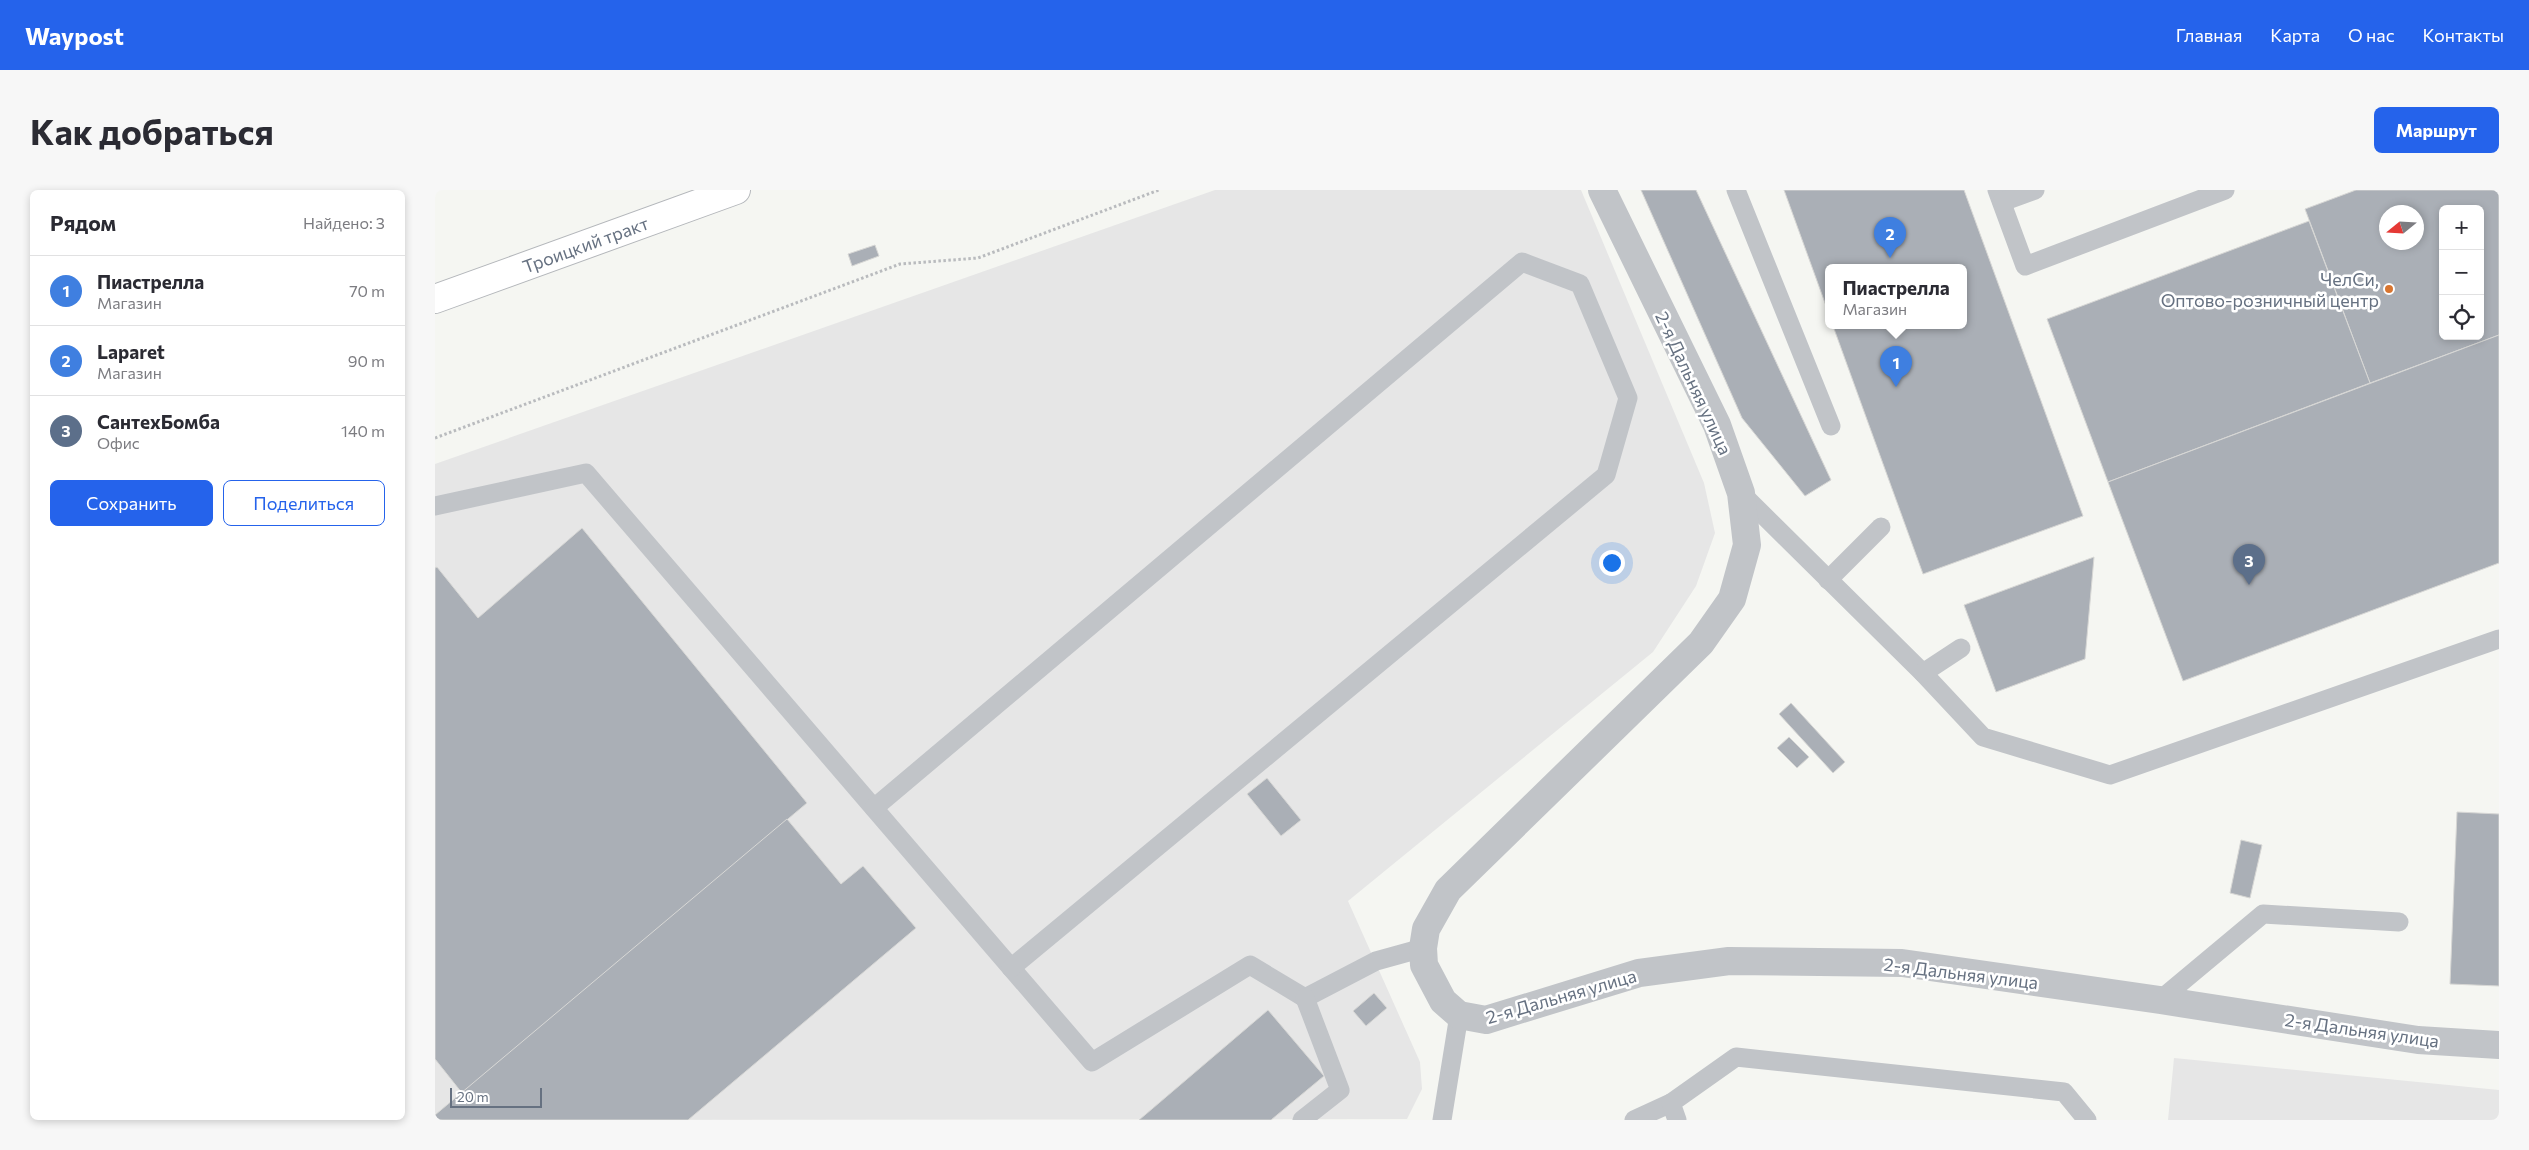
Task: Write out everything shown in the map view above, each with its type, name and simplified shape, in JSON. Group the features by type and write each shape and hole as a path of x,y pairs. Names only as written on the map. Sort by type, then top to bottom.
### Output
{"main road":[{"name":"Троицкий тракт","path":"435,299 703,196 736,190"}],"street":[{"name":"2-я Дальняя улица","path":"1602,190 1717,425 1741,494 1747,545 1732,599 1701,642 1448,890 1426,929 1423,948 1425,965 1443,1001 1459,1015 1486,1020 1639,973 1729,961 1902,963 2418,1040 2499,1045"}],"lane":[{"path":"1737,190 1831,426"},
{"path":"2035,190 2000,196 2025,266 2225,190"},
{"path":"874,808 1522,262 1580,284 1628,398 1607,475 1011,968"},
{"path":"435,506 587,473 1091,1062 1250,965 1305,998 1339,1090 1302,1120"},
{"path":"1741,494 1923,673 1983,737 2110,775 2499,639"},
{"path":"1828,580 1881,527"},
{"path":"1923,673 1961,648"},
{"path":"2160,1000 2263,914 2399,922"},
{"path":"1305,998 1376,961 1423,948"},
{"path":"1442,1120 1459,1015"},
{"path":"1634,1120 1674,1111 1736,1057 2064,1092 2087,1120"}],"path":[{"path":"435,438 900,264 978,258 1159,190"}],"shaded area":[{"path":"1215,190 1581,190 1704,483 1715,533 1696,586 1653,652 1348,901 1420,1062 1422,1089 1407,1119 435,1120 435,464"},
{"path":"2174,1058 2499,1090 2499,1120 2168,1120"}],"building":[{"path":"1641,190 1696,190 1831,480 1805,496 1742,418"},
{"path":"1784,190 1964,190 2083,516 1923,574 1834,329 1967,329 1967,264 1825,264 1825,303"},
{"name":"ЧелСи, Оптово-розничный центр","path":"2356,190 2499,190 2499,335 2370,383 2305,209"},
{"path":"2309,221 2370,383 2108,482 2047,319"},
{"path":"875,245 879,256 852,266 848,254"},
{"path":"2499,335 2499,563 2183,681 2108,482"},
{"path":"582,528 807,803 462,1093 435,1059 435,568 437,567 478,618"},
{"path":"2094,557 2085,659 1996,692 1964,605"},
{"path":"1791,703 1845,762 1833,773 1779,714"},
{"path":"1789,737 1809,757 1797,768 1777,748"},
{"path":"1267,778 1301,820 1281,836 1247,794"},
{"path":"2457,812 2499,814 2499,986 2450,984"},
{"path":"787,819 841,884 863,866 916,928 688,1120 435,1120 435,1115"},
{"path":"2241,840 2262,845 2250,898 2230,893"},
{"path":"1374,993 1387,1008 1366,1026 1353,1011"},
{"path":"1268,1010 1324,1076 1271,1120 1139,1120"}],"place":[{"name":"Laparet","path":"1890,258"},
{"name":"ЧелСи, Оптово-розничный центр","path":"2389,289"},
{"name":"Пиастрелла","path":"1896,387"},
{"name":"СантехБомба","path":"2249,585"}]}
